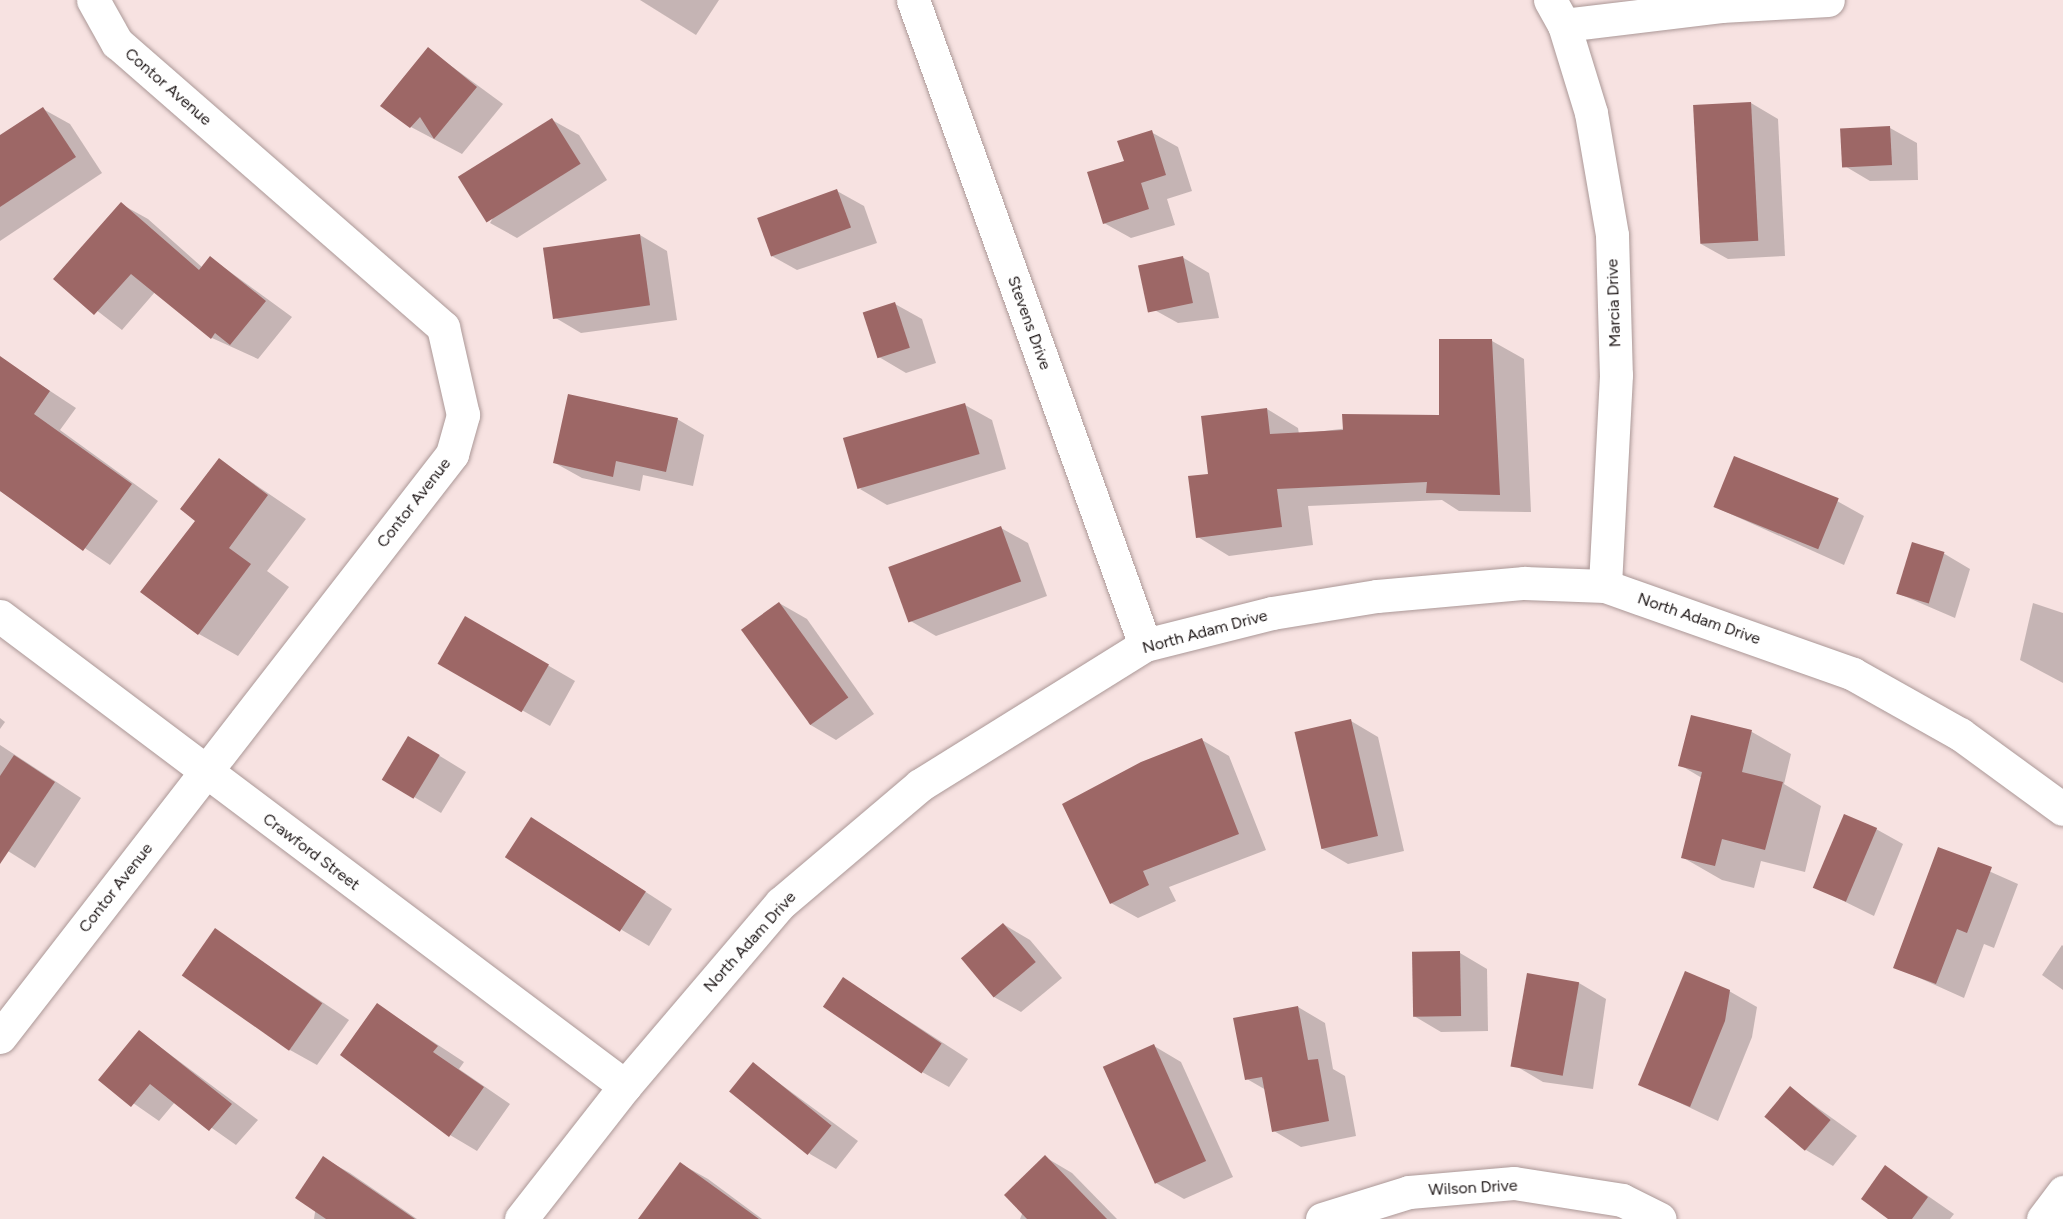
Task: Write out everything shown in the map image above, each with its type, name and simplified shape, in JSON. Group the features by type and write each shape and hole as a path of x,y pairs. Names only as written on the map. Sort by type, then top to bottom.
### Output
{"street":[{"name":"Contor Avenue","path":"0,1036 452,454 463,415 443,327 117,44 93,0"},
{"name":"Stevens Drive","path":"913,0 1145,645"},
{"name":"Marcia Drive","path":"1605,586 1616,375 1612,235 1591,113 1557,12 1828,0"},
{"name":"North Adam Drive","path":"521,1219 625,1086 781,903 902,800 1101,668 1145,645 1272,613 1377,596 1524,583 1605,586 1853,674 1960,734 2063,809"},
{"name":"Crawford Street","path":"0,616 205,773 625,1086"},
{"name":"Wilson Drive","path":"1322,1219 1409,1192 1514,1183 1622,1200 1660,1219"},
{"path":"2043,1219 2063,1192"}],"building":[{"path":"428,47 477,87 434,139 420,117 410,128 380,106"},
{"path":"1751,102 1758,241 1700,244 1693,105"},
{"path":"43,107 76,157 0,207 0,135"},
{"path":"552,118 581,164 486,223 458,177"},
{"path":"1890,126 1892,165 1842,168 1840,129"},
{"path":"1152,130 1166,175 1141,183 1149,209 1103,224 1087,172 1124,161 1117,141"},
{"path":"837,189 851,228 771,257 757,218"},
{"path":"121,202 199,270 210,256 266,301 230,345 215,333 211,339 131,274 94,315 53,279"},
{"path":"640,234 650,305 553,319 543,248"},
{"path":"1183,256 1193,303 1148,313 1138,266"},
{"path":"895,302 910,348 877,358 863,313"},
{"path":"1439,339 1492,339 1500,495 1426,493 1427,482 1277,489 1282,527 1196,538 1188,476 1208,474 1201,416 1267,408 1270,434 1343,430 1342,414 1439,415"},
{"path":"0,356 50,391 34,414 132,484 83,551 0,491"},
{"path":"568,394 678,418 666,472 616,461 613,477 553,463"},
{"path":"965,403 980,454 858,489 843,438"},
{"path":"1734,456 1839,498 1818,549 1713,507"},
{"path":"219,458 268,495 229,548 251,564 198,635 140,592 195,521 180,509"},
{"path":"1001,526 1021,581 908,622 888,567"},
{"path":"1912,542 1945,552 1929,604 1896,594"},
{"path":"779,602 848,697 810,725 741,630"},
{"path":"465,616 549,664 522,712 438,664"},
{"path":"1691,715 1752,730 1742,772 1783,782 1765,850 1722,839 1715,866 1681,858 1702,772 1678,766"},
{"path":"1351,719 1378,836 1321,849 1294,732"},
{"path":"408,736 440,755 413,799 382,780"},
{"path":"1202,738 1239,834 1143,871 1149,885 1110,904 1062,804 1141,762"},
{"path":"14,755 55,782 0,864 0,776"},
{"path":"1844,814 1877,828 1846,902 1813,888"},
{"path":"531,817 646,892 620,932 505,857"},
{"path":"1938,847 1992,867 1967,933 1957,929 1936,984 1893,968"},
{"path":"1003,923 1036,962 994,997 961,958"},
{"path":"215,928 322,1003 289,1051 182,976"},
{"path":"1460,951 1461,1016 1413,1017 1412,952"},
{"path":"1685,971 1730,990 1725,1021 1690,1107 1638,1085"},
{"path":"1527,973 1579,982 1563,1076 1511,1067"},
{"path":"843,977 942,1044 922,1073 823,1007"},
{"path":"377,1003 438,1046 433,1052 484,1087 449,1137 340,1055"},
{"path":"1298,1006 1308,1060 1318,1059 1329,1121 1272,1132 1262,1077 1245,1080 1233,1018"},
{"path":"139,1030 232,1104 209,1131 150,1084 131,1107 98,1080"},
{"path":"1154,1044 1206,1161 1155,1184 1103,1067"},
{"path":"753,1062 831,1126 808,1155 729,1092"},
{"path":"1790,1086 1831,1120 1805,1151 1764,1117"},
{"path":"1045,1155 1107,1219 1027,1219 1004,1195"},
{"path":"323,1156 415,1219 326,1219 295,1198"},
{"path":"680,1162 759,1219 638,1219"},
{"path":"1885,1165 1928,1197 1912,1219 1888,1219 1861,1199"}]}
